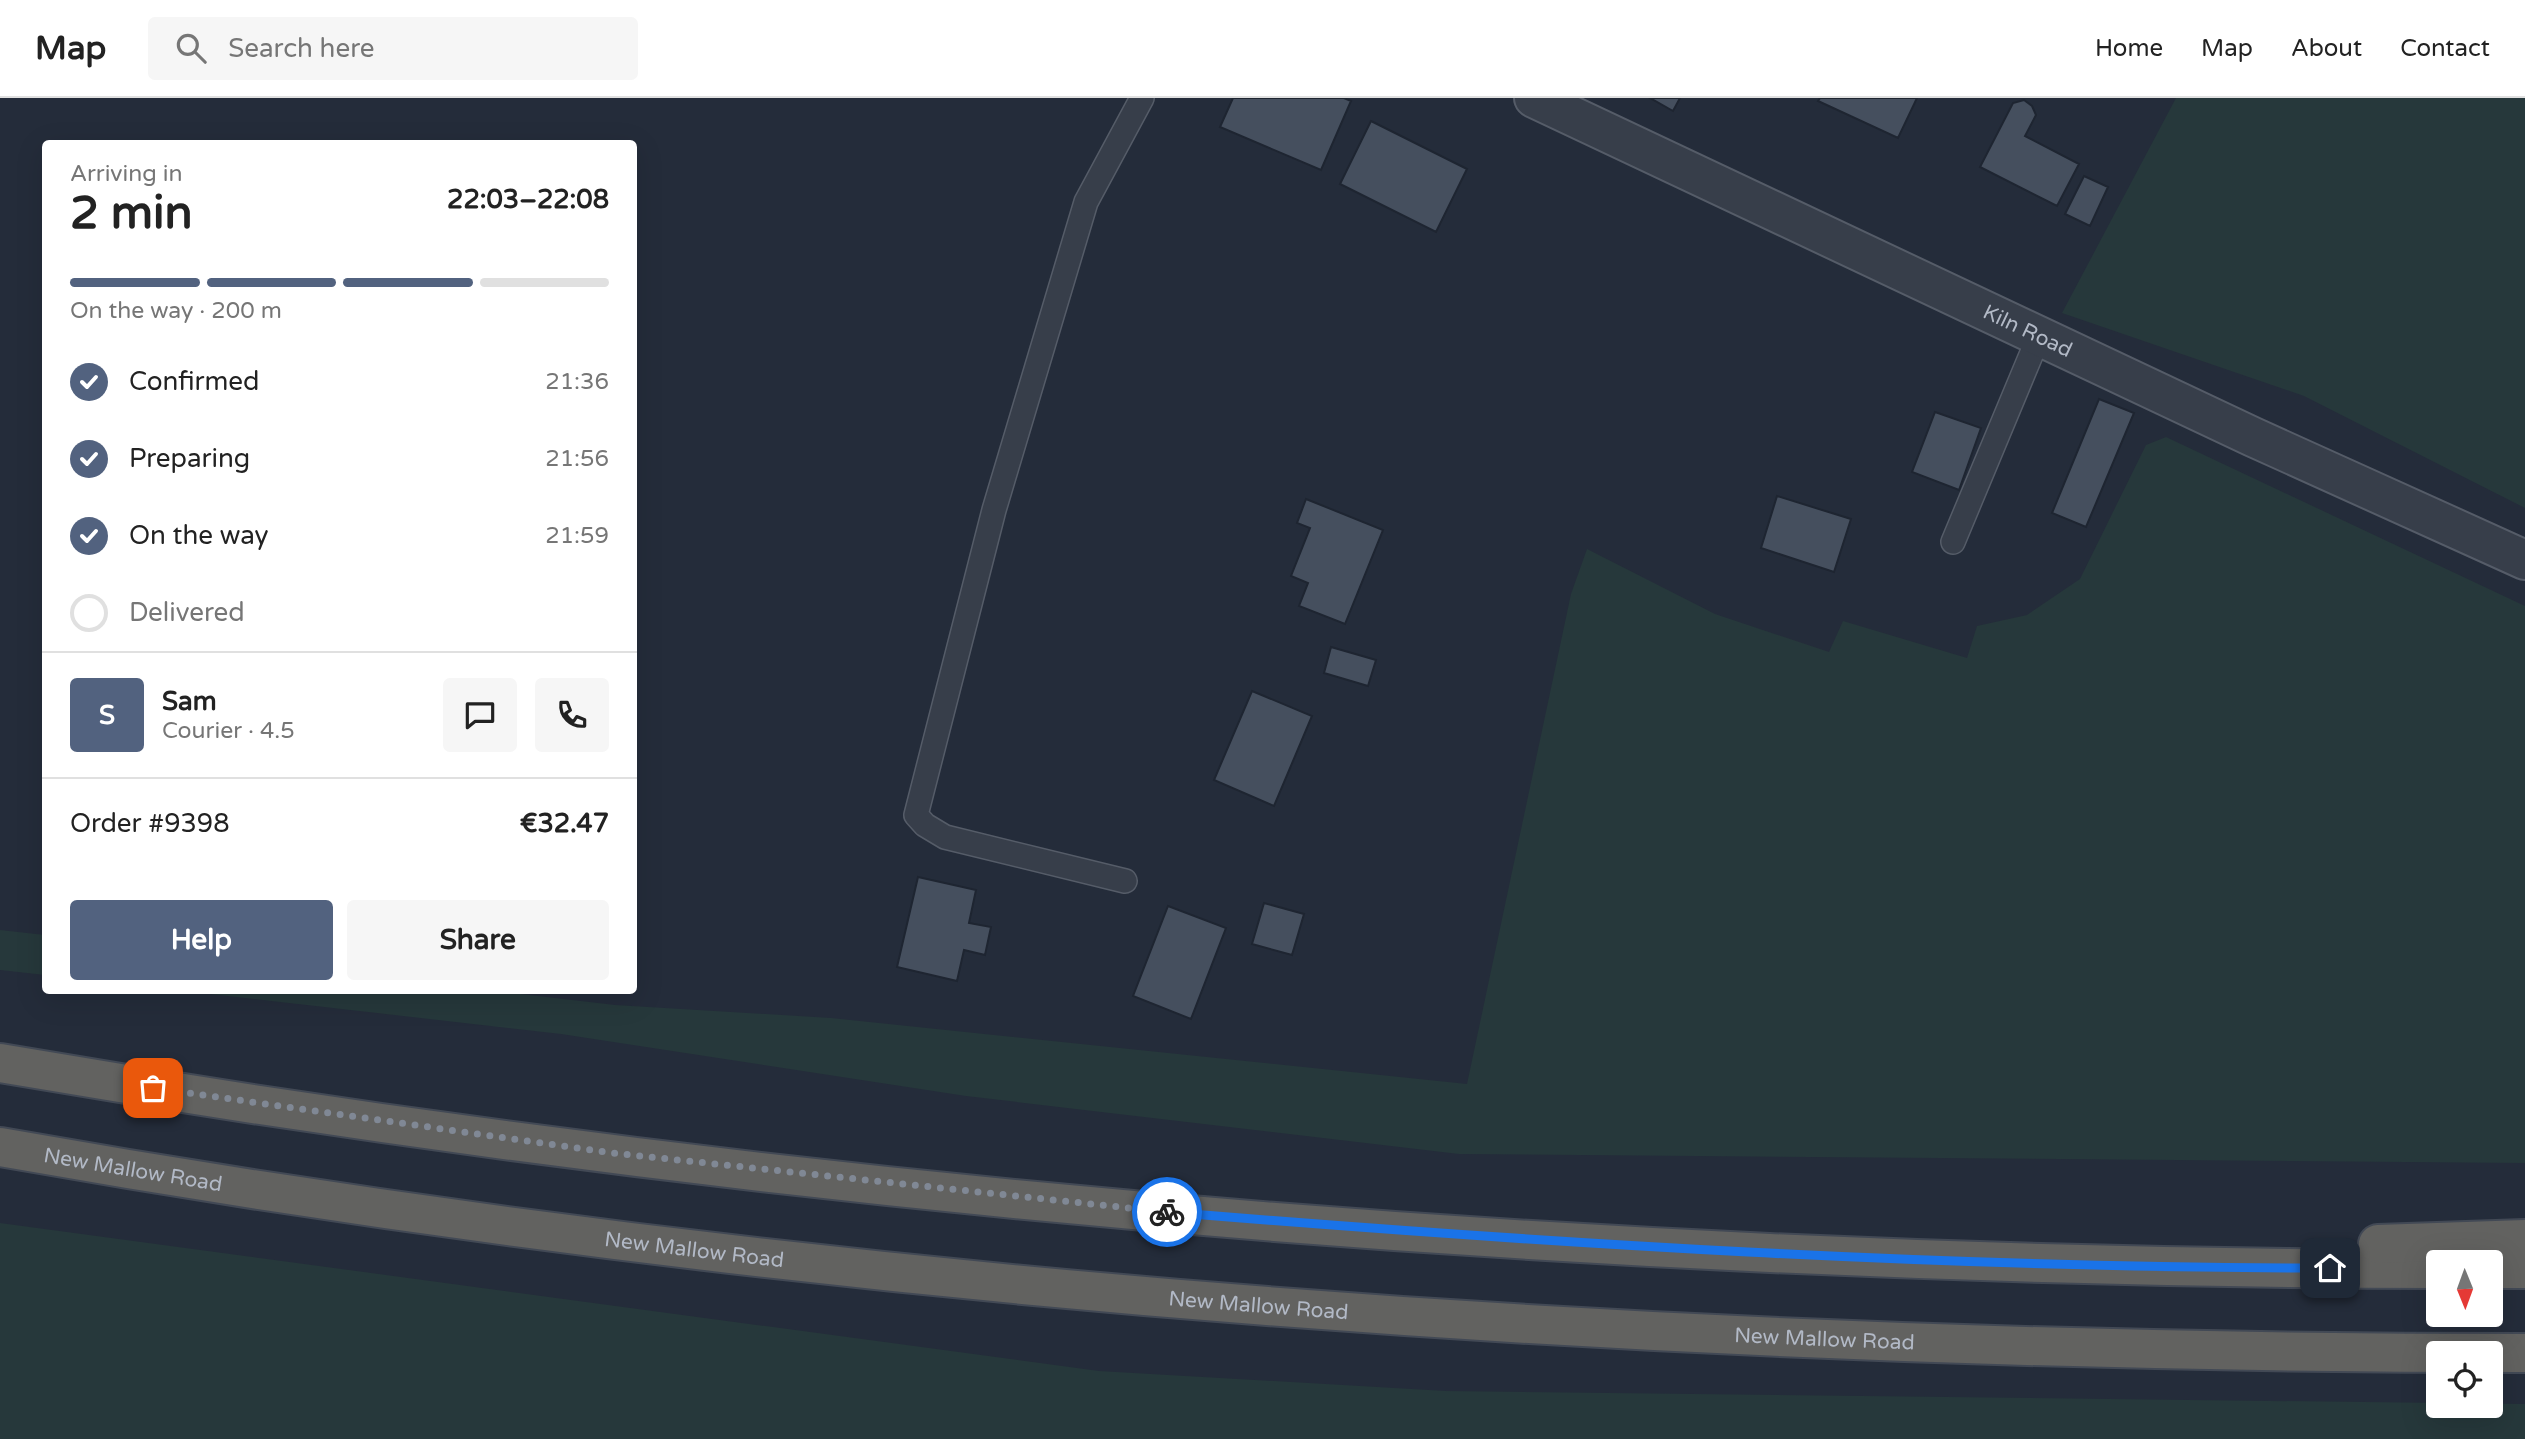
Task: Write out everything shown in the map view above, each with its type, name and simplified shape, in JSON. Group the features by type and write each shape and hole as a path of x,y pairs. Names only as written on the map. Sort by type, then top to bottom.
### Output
{"highway":[{"path":"0,1063 356,1119 572,1147 1096,1206 1520,1240 1943,1261 2221,1268 2426,1269"},
{"name":"New Mallow Road","path":"0,1147 317,1199 696,1249 1223,1303 1598,1329 1860,1341 2180,1350 2525,1353"},
{"path":"1943,1261 2525,1239"},
{"path":"2503,1269 2525,1269"}],"street":[{"name":"Kiln Road","path":"1534,98 2039,336 2525,560"}],"lane":[{"path":"1125,881 945,836 925,825 916,815 994,510 1086,202 1142,98"},
{"path":"1953,542 2039,336"}],"shaded area":[{"path":"2176,98 2525,98 2525,508 2304,396 2062,313"},
{"path":"2166,437 2525,606 2525,1163 1459,1154 966,1096 561,1034 210,994 520,994 615,1005 831,1018 1467,1084 1571,594 1587,549 1715,614 1829,652 1843,621 1967,658 1977,626 2027,615 2080,579 2146,445"},
{"path":"0,930 42,935 42,975 0,970"},
{"path":"0,1223 1099,1371 1446,1391 2426,1403 2426,1418 2503,1418 2503,1404 2525,1404 2525,1439 0,1439"}],"building":[{"path":"1233,98 1344,98 1351,101 1321,170 1220,127"},
{"path":"1650,98 1680,98 1673,111"},
{"path":"1820,98 1917,98 1898,138 1818,101"},
{"path":"2024,100 2032,106 2036,115 2025,136 2079,164 2057,206 1980,167 2013,103"},
{"path":"1371,121 1467,169 1436,232 1340,184"},
{"path":"2084,176 2108,187 2090,226 2065,214"},
{"path":"2099,399 2134,413 2086,527 2052,513"},
{"path":"1935,412 1981,428 1959,490 1912,472"},
{"path":"1777,496 1851,519 1834,572 1761,548"},
{"path":"1306,499 1383,530 1345,624 1299,606 1308,583 1291,576 1310,528 1297,523"},
{"path":"1331,647 1376,660 1368,686 1324,673"},
{"path":"1252,691 1312,716 1274,806 1214,780"},
{"path":"918,877 976,890 969,923 991,927 985,955 964,950 957,981 897,967"},
{"path":"1264,903 1304,914 1292,955 1252,944"},
{"path":"1168,906 1226,928 1191,1019 1133,996"}],"way so far":[{"path":"153,1088 356,1119 612,1153 868,1183 1167,1212"}],"route":[{"path":"1167,1212 1520,1240 1661,1248 1943,1261 2330,1268"}]}
